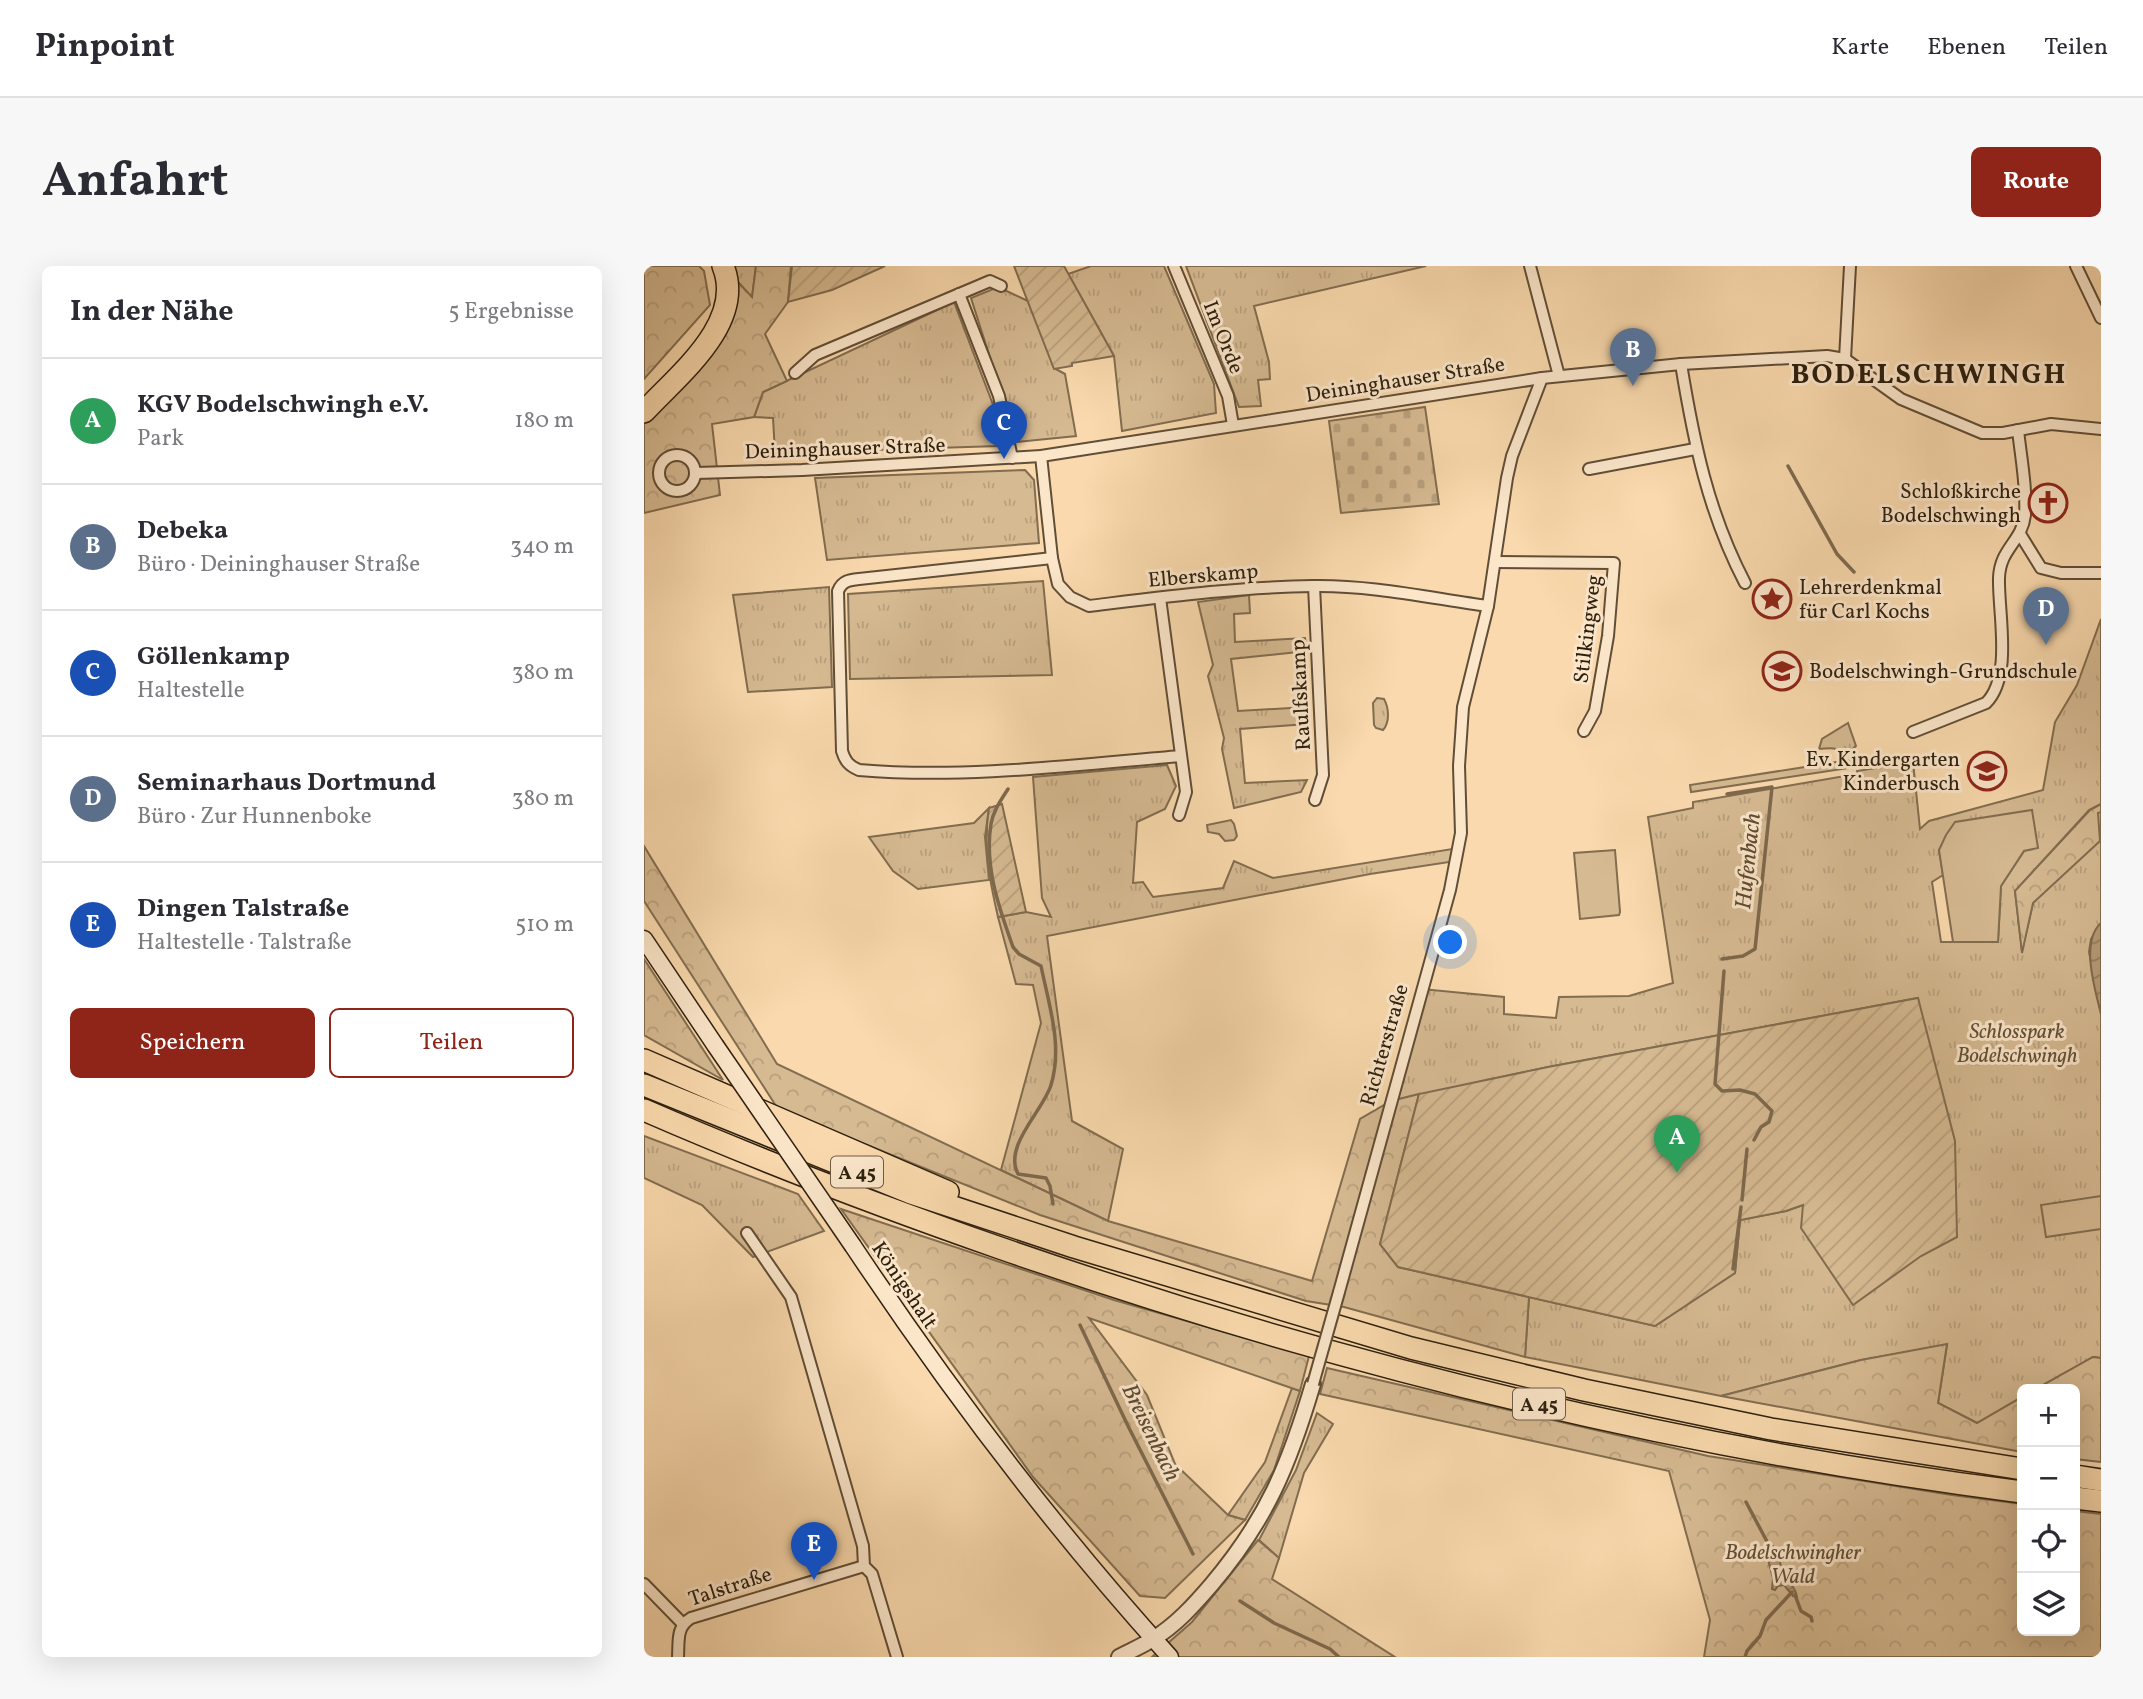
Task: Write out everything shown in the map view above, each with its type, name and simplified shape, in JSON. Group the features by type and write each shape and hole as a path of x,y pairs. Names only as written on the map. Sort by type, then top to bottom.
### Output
{"highway":[{"path":"644,412 705,346 719,326 729,292 723,266"},
{"path":"644,1046 714,1091"},
{"path":"644,1060 946,1191 1046,1228 1074,1247"},
{"name":"A 45","path":"644,1085 911,1192 1074,1247 1411,1348 1584,1390 1784,1431 2017,1468"},
{"name":"A 45","path":"644,1110 791,1172 1067,1271 1221,1320 1422,1375 1574,1412 1744,1447 2017,1491"},
{"path":"644,1125 791,1172"},
{"path":"2080,1477 2101,1480"},
{"path":"2080,1499 2101,1502"}],"main road":[{"name":"Königshalt","path":"644,939 945,1381 1059,1526 1170,1657"}],"street":[{"name":"Im Orde","path":"1174,266 1228,396 1233,425"},
{"path":"1531,266 1559,376"},
{"path":"1850,266 1845,359 1900,399 1982,433 2003,433 2051,424 2101,429"},
{"path":"2076,266 2101,318"},
{"path":"795,373 815,355 959,294 990,281 1001,286"},
{"path":"959,294 999,396 1012,458"},
{"name":"Deininghauser Straße","path":"696,473 802,470 1041,456 1542,378 1681,364 1827,356 1845,359"},
{"path":"1681,364 1695,449 1708,497 1726,548 1745,583"},
{"name":"Richterstraße","path":"1119,1657 1154,1639 1194,1605 1234,1558 1254,1530 1273,1495 1294,1446 1450,890 1461,833 1459,766 1463,707 1488,606 1512,456 1542,378"},
{"path":"1913,732 1983,704 1991,698 2000,674 2000,569 2007,550 2020,534 2025,517 2018,430"},
{"path":"1589,469 1695,449"},
{"path":"1611,453 1614,464"},
{"name":"Elberskamp","path":"1041,456 1052,558 1058,584 1070,597 1089,606 1314,586 1372,590 1488,606"},
{"path":"2020,534 2041,568 2061,573 2101,573"},
{"path":"1052,558 848,580 841,585 838,591 842,751 845,761 859,770 944,771 1029,768 1181,756"},
{"name":"Stilkingweg","path":"1495,562 1614,563 1608,636 1595,711 1584,731"},
{"name":"Raulfskamp","path":"1314,586 1323,775 1315,800"},
{"path":"1160,598 1186,792 1180,815"},
{"path":"747,1233 791,1297 863,1546 864,1566 872,1574 897,1657"},
{"name":"Talstraße","path":"678,1657 679,1629 682,1623 691,1618 864,1566"},
{"path":"644,1584 682,1623"}],"green space":[{"path":"644,266 699,266 704,271 710,305 644,379"},
{"path":"734,266 756,266 752,298 738,282"},
{"path":"756,266 791,266 788,302 765,334 787,381 763,392 754,417 712,424 720,495 644,513 644,421 731,317 738,282 752,297"},
{"path":"792,266 885,266 832,290 788,302"},
{"path":"1014,266 1064,266 1114,356 1054,369"},
{"path":"1091,266 1164,266 1214,384 1216,413 1122,431 1114,356 1068,274"},
{"path":"1186,266 1426,266 1254,306 1269,362 1270,379 1258,380 1261,406 1239,407"},
{"path":"998,287 1028,301 1054,368 1065,374 1076,436 1017,442 971,298"},
{"path":"954,302 995,410 999,446 775,453 773,418 754,417 763,392"},
{"path":"1425,407 1439,504 1341,513 1329,421"},
{"path":"1025,470 1034,480 1039,543 827,560 815,478"},
{"path":"1043,581 1052,675 850,679 848,594"},
{"path":"829,587 832,687 748,692 733,595"},
{"path":"1249,595 1250,613 1234,614 1235,642 1305,638 1307,651 1231,659 1238,711 1307,707 1307,724 1240,729 1245,783 1307,780 1301,792 1234,808 1222,749 1224,738 1208,676 1213,665 1198,602"},
{"name":"Schlosspark Bodelschwingh","path":"2101,619 2101,804 2089,810 2015,891 2022,951 2033,903 2064,872 2098,812 2101,812 2101,923 2091,939 2089,952 2101,1014 2101,1358 2093,1357 2045,1384 2017,1384 2017,1400 1977,1423 1938,1403 1947,1345 1861,1360 1721,1396 1525,1357 1529,1297 1655,1326 1735,1273 1740,1220 1803,1205 1921,1256 1957,1237 1918,998 1548,1067 1391,1101 1422,989 1504,997 1504,1014 1556,1018 1559,997 1629,996 1673,983 1648,817 1693,808 1693,802 1913,762 1920,829 1929,821 2043,790 2055,722 2077,685","holes":["1939,850 2024,851 2001,886 1998,942 1941,942 1932,882 1943,875"]},
{"path":"1377,698 1384,699 1388,711 1383,730 1374,725 1373,703"},
{"path":"1848,723 1856,746 1853,749 1847,752 1832,748 1819,749 1822,739"},
{"path":"1862,758 1862,766 1691,792 1690,785"},
{"path":"1167,765 1176,786 1165,809 1137,822 1133,883 1143,882 1153,897 1223,888 1234,861 1273,878 1452,849 1456,861 1370,874 1047,936 1072,1121 1123,1149 1108,1221 1001,1170 1041,1023 1033,985 1016,984 998,917 1026,912 1051,917 1042,898 1033,777"},
{"path":"1002,804 1026,912 998,917 990,876 987,836 989,808"},
{"path":"2101,804 2101,812 2098,813 2100,841 2033,903 2022,953 2015,891 2090,810"},
{"path":"989,808 985,837 989,880 918,889 893,871 869,837 974,823"},
{"path":"2032,810 2038,848 2024,851 2001,886 1998,942 1953,942 1939,850 1946,835 1955,822"},
{"path":"1231,820 1237,836 1234,840 1225,841 1219,834 1208,832 1207,825"},
{"path":"644,846 777,1064 1108,1221 1312,1281 1360,1119 1391,1101 1419,1094 1380,1244 1398,1267 1529,1297 1525,1357 1344,1307 1306,1301 1040,1215 778,1109 644,901"},
{"path":"1615,850 1619,915 1580,919 1574,853"},
{"path":"644,959 723,1080 644,1035"},
{"path":"1918,998 1955,1141 1957,1237 1921,1256 1853,1305 1801,1228 1803,1205 1740,1220 1735,1273 1655,1326 1398,1267 1380,1244 1419,1094 1548,1067"},
{"path":"644,1136 798,1194 824,1231 753,1257 702,1205 644,1178"},
{"path":"2101,1196 2101,1229 2046,1237 2041,1205"},
{"path":"841,1209 1114,1300 1309,1356 1300,1391 1089,1318 1147,1395 1175,1464 1228,1515 1245,1520 1165,1598 1140,1596 1033,1477"},
{"path":"1947,1344 1938,1403 1977,1423 2017,1400 2017,1451 1721,1396 1861,1360"},
{"path":"2093,1357 2101,1358 2101,1462 2080,1460 2080,1384 2045,1384"},
{"name":"Bodelschwingher Wald","path":"1327,1368 1708,1456 2017,1503 2017,1636 2080,1636 2080,1512 2101,1514 2101,1657 1704,1657 1710,1620 1669,1471 1320,1394"},
{"path":"1292,1388 1300,1391 1274,1470 1245,1520 1228,1515 1265,1462"},
{"path":"1317,1413 1333,1424 1304,1473 1279,1558 1259,1540 1296,1470"},
{"path":"1258,1540 1279,1558 1272,1579 1395,1657 1152,1657 1192,1622"}],"water":[{"path":"2101,923 2101,1014 2090,954 2091,942"},
{"path":"1773,1546 1797,1597 1784,1585 1772,1589 1773,1578 1767,1556 1768,1548"}],"waterway":[{"path":"1788,466 1837,554 1854,572"},
{"name":"Hufenbach","path":"1722,959 1743,956 1755,949 1772,787 1727,794"},
{"name":"Breisenbach","path":"1008,789 995,810 991,824 991,871 1013,947 1019,954 1041,966 1054,1026 1056,1055 1051,1085 1020,1140 1015,1163 1018,1174 1046,1178 1053,1204"},
{"name":"Hufenbach","path":"1724,971 1715,1084 1722,1091 1740,1090 1755,1094 1772,1111 1769,1122 1761,1127 1754,1140"},
{"name":"Hufenbach","path":"1742,1200 1747,1149"},
{"name":"Hufenbach","path":"1733,1269 1741,1207"},
{"name":"Breisenbach","path":"1080,1325 1193,1554"},
{"name":"Hufenbach","path":"1746,1502 1771,1549"},
{"path":"1745,1657 1760,1636 1766,1620 1792,1592"},
{"name":"Hufenbach","path":"1795,1595 1801,1611 1811,1617 1812,1621"},
{"name":"Breisenbach","path":"1240,1601 1274,1623 1330,1649 1339,1657"}],"place":[{"name":"Debeka","path":"1633,386"},
{"name":"Göllenkamp","path":"1004,459"},
{"name":"Schloßkirche Bodelschwingh","path":"2048,503"},
{"name":"Lehrerdenkmal für Carl Kochs","path":"1772,599"},
{"name":"Seminarhaus Dortmund","path":"2046,645"},
{"name":"Bodelschwingh-Grundschule","path":"1782,671"},
{"name":"Ev. Kindergarten Kinderbusch","path":"1987,771"},
{"name":"KGV Bodelschwingh e.V.","path":"1677,1173"},
{"name":"Dingen Talstraße","path":"814,1580"}],"district":[{"name":"BODELSCHWINGH","path":"1929,373"}]}
